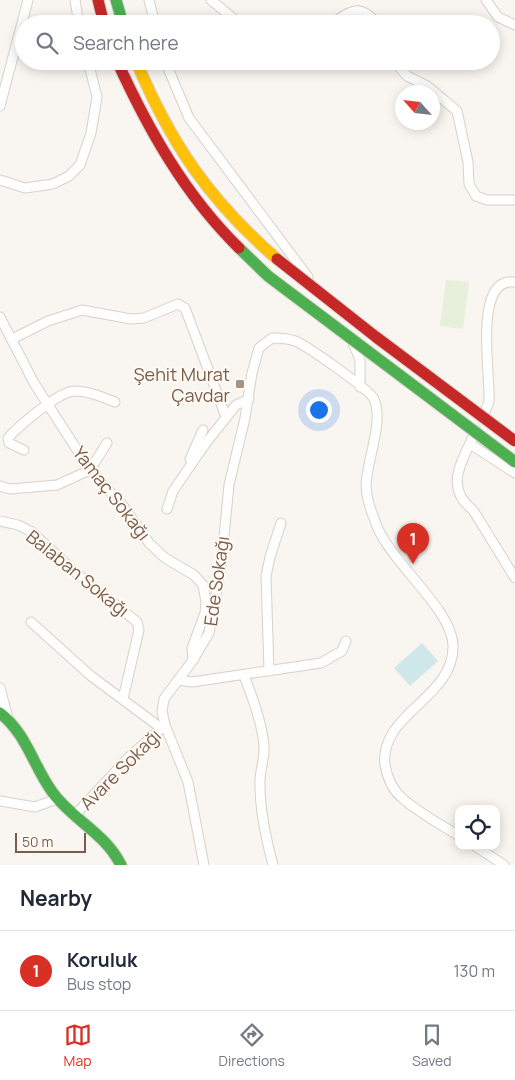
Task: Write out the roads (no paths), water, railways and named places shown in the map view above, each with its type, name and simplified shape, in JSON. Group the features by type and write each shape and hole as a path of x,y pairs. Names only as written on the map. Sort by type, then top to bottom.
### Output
{"main road":[{"path":"98,0 102,15"},
{"path":"116,0 120,15"},
{"path":"121,70 136,104 167,159 221,230 268,276 515,462"},
{"path":"140,70 151,96 179,148 204,185 238,224 277,260 338,308 515,441"},
{"path":"4,716 27,745 47,785 58,799 108,843 121,865"}],"street":[{"path":"24,15 28,0"},
{"path":"75,0 78,15"},
{"path":"149,0 153,15"},
{"path":"211,0 229,15"},
{"path":"486,0 497,15"},
{"path":"344,15 358,10 370,15"},
{"path":"500,18 515,25"},
{"path":"0,106 15,49"},
{"path":"0,180 25,188 53,184 69,176 80,165 91,132 96,97 90,70"},
{"path":"169,70 189,118 345,327 360,360 360,386"},
{"path":"402,70 407,76 427,86 457,111 468,162 469,184 476,196 487,200 515,200"},
{"path":"515,282 506,281 497,286 492,298 487,327 489,402 459,470 456,488 463,502 473,510 515,578"},
{"path":"12,339 48,321 82,310 131,319 144,318 178,304 185,308 226,417"},
{"name":"Yamaç Sokağı","path":"0,317 34,383 90,470 124,507 149,543 165,558 194,575 202,585 206,602 205,613 192,648 193,660"},
{"name":"Ede Sokağı","path":"204,865 188,782 164,726 162,710 164,700 193,660 209,633 220,567 229,485 249,399 258,348 272,338 296,342 314,352 373,397 376,410 375,433 366,486 375,523 392,551 444,621 453,645 449,666 440,683 387,740 384,758 386,773 393,788 402,798 455,833"},
{"path":"24,450 9,442 8,438 48,405 72,391 92,394 115,402"},
{"path":"167,508 173,491 226,417 236,404 249,399"},
{"path":"185,474 204,430"},
{"path":"0,486 10,489 57,485 90,470 107,443"},
{"path":"470,444 515,473"},
{"name":"Balaban Sokağı","path":"0,521 32,532 74,572 138,622 139,630 123,699"},
{"path":"269,670 266,576 281,523"},
{"path":"31,622 91,676 164,726"},
{"path":"178,680 192,682 244,676 326,661 342,651 346,641"},
{"path":"244,676 253,698 264,745 260,792 272,865"},
{"path":"0,688 4,716"},
{"name":"Avare Sokağı","path":"76,814 128,758 164,726"},
{"path":"0,801 35,807 58,799"},
{"path":"481,850 504,865"}],"water":[{"path":"422,643 438,661 410,686 394,668"}],"place":[{"name":"Şehit Murat Çavdar","path":"240,384"},
{"name":"Koruluk","path":"413,564"}]}
